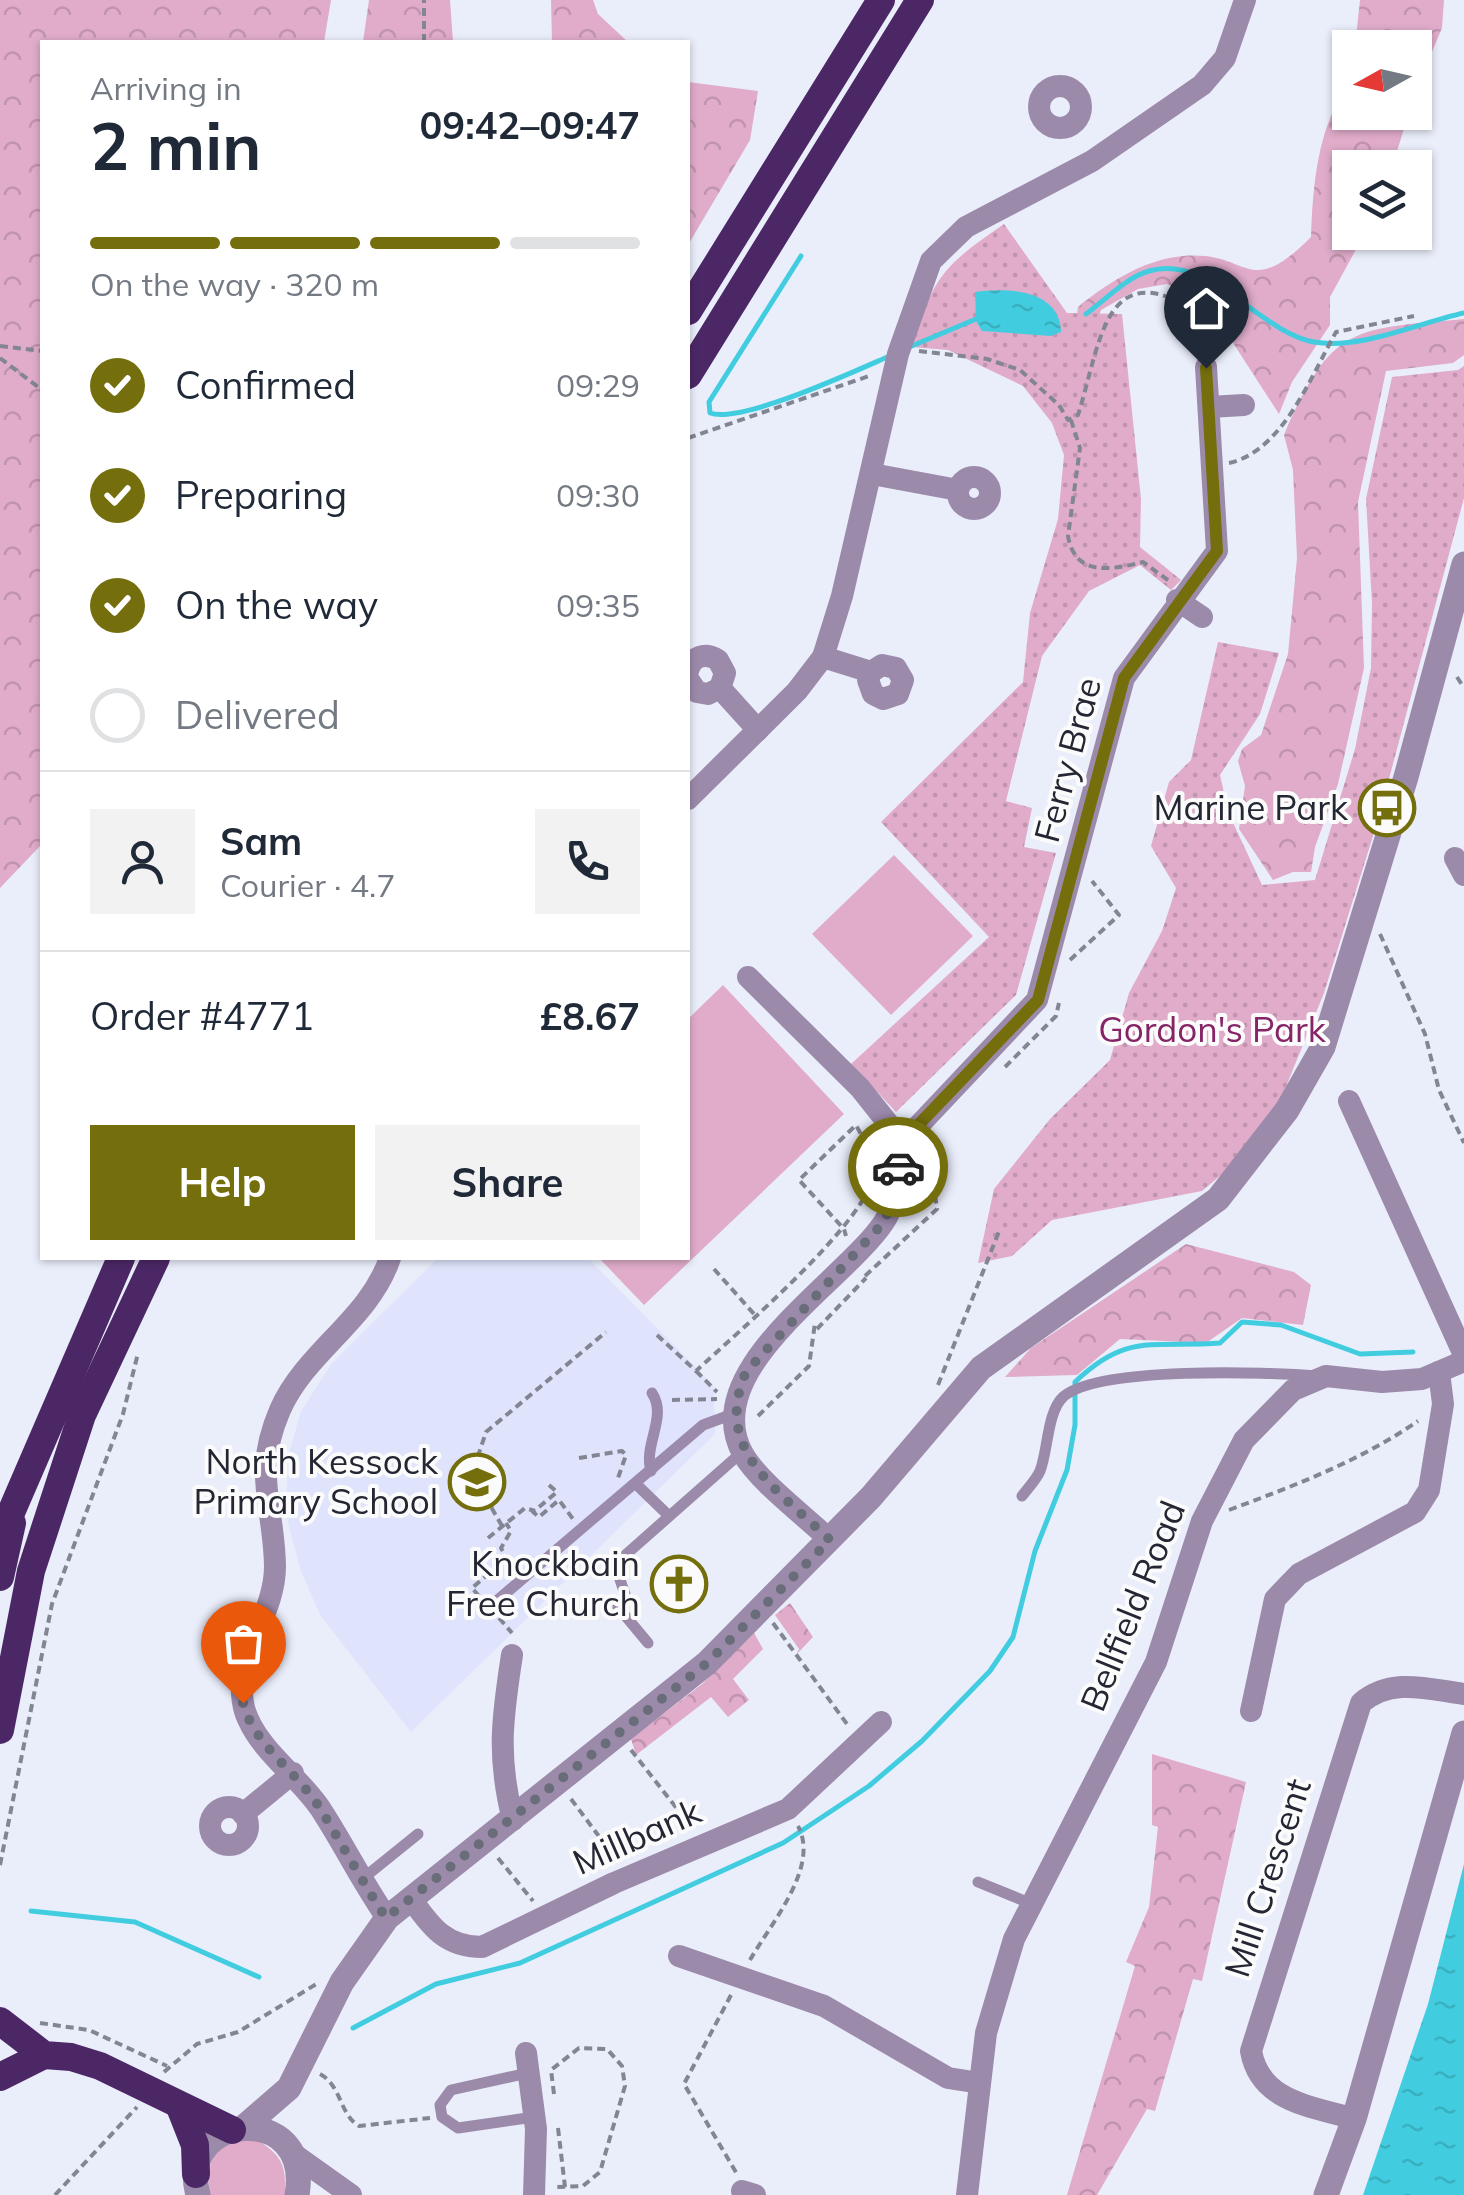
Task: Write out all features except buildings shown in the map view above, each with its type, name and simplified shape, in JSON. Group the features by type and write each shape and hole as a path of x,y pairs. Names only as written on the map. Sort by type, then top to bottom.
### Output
{"highway":[{"path":"690,309 881,0"},
{"path":"690,371 920,0"},
{"path":"0,1538 119,1260"},
{"path":"0,1730 31,1571 82,1415 155,1260"},
{"path":"0,1578 22,1482"},
{"path":"0,2022 44,2055"},
{"path":"0,2078 44,2055 72,2057 154,2090 180,2107 238,2128"},
{"path":"180,2107 195,2144 195,2187"}],"street":[{"path":"690,798 823,657 872,474 896,360 920,284 947,244 966,226 1092,161 1202,85 1225,58 1246,0"},
{"path":"1072,125 1092,161"},
{"name":"Ferry Brae","path":"902,1142 1038,1000 1124,678 1217,551 1215,466 1206,368"},
{"path":"1209,407 1244,405"},
{"path":"872,474 958,490"},
{"path":"195,2187 207,2146 238,2128 288,2088 342,1982 386,1918 707,1663 830,1540 981,1368 1218,1200 1288,1110 1323,1047 1464,564"},
{"path":"1180,597 1202,617"},
{"path":"690,668 695,659 712,656 725,673 720,688"},
{"path":"823,657 872,672"},
{"path":"690,682 703,694 720,688"},
{"path":"720,688 758,730"},
{"path":"748,977 860,1088 902,1142 897,1151 898,1186 884,1222 808,1300 746,1372 738,1434 830,1540"},
{"path":"1326,1376 1382,1382 1422,1379 1464,1358 1349,1101"},
{"path":"386,1918 321,1809 256,1733 243,1703 246,1665 273,1595 275,1563 263,1485 267,1447 282,1406 317,1358 362,1312 389,1260"},
{"path":"1251,1711 1275,1599 1299,1574 1414,1512 1429,1490 1443,1404 1439,1372"},
{"name":"Bellfield Road","path":"967,2195 986,2032 1014,1938 1156,1662 1202,1520 1244,1440 1292,1390 1326,1376"},
{"path":"512,1655 499,1737 502,1777 513,1820"},
{"name":"Mill Crescent","path":"1354,2119 1284,2098 1266,2087 1254,2068 1251,2051 1361,1702 1378,1688 1400,1686 1464,1694"},
{"name":"Millbank","path":"412,1900 434,1932 460,1947 482,1947 788,1809 880,1722"},
{"path":"1326,2195 1354,2119 1464,1733"},
{"path":"243,1814 293,1773"},
{"path":"679,1956 824,2006 948,2078 980,2082"},
{"path":"527,2063 545,2113 536,2187"},
{"path":"288,2088 288,2148 300,2181 297,2195"},
{"path":"238,2128 258,2128 348,2195"}],"lane":[{"path":"1022,1496 1039,1475 1058,1406 1070,1393 1157,1375 1258,1371 1326,1376"},
{"path":"650,1471 647,1457 655,1397"},
{"path":"494,1604 578,1528 703,1425 738,1434 668,1515 628,1550 618,1574 625,1594 618,1607 648,1643"},
{"path":"636,1484 668,1515"},
{"path":"361,1880 418,1834"},
{"path":"978,1882 1032,1904"},
{"path":"527,2063 451,2090 440,2105 442,2117 458,2128 545,2113"}],"path":[{"path":"424,0 424,40"},
{"path":"1070,419 1078,415 1102,326 1114,306 1131,295 1175,296 1208,320 1206,368"},
{"path":"1215,466 1254,453 1290,419 1336,332 1414,316"},
{"path":"0,346 40,352"},
{"path":"690,437 924,350 1020,370 1070,419 1080,448 1068,536 1070,550 1081,564 1097,570 1142,562 1180,597"},
{"path":"0,358 40,388"},
{"path":"1367,903 1425,1034 1440,1090 1464,1143"},
{"path":"696,1371 844,1229 870,1189 874,1167 856,1124 799,1180 844,1229"},
{"path":"943,1412 935,1398 945,1359 1000,1229"},
{"path":"714,1269 754,1315"},
{"path":"817,1329 866,1278"},
{"path":"738,1434 809,1366 817,1329 808,1300"},
{"path":"502,1526 472,1474 486,1432 606,1332"},
{"path":"655,1397 722,1397 657,1335"},
{"path":"0,1866 52,1604 123,1414 141,1344"},
{"path":"1202,1520 1326,1475 1344,1460 1384,1444 1443,1404"},
{"path":"580,1458 622,1451 626,1455 617,1478 618,1495"},
{"path":"535,1511 556,1492 549,1485"},
{"path":"465,1500 480,1487"},
{"path":"488,1538 525,1508 539,1517 559,1500 570,1510 578,1528"},
{"path":"761,1607 861,1742"},
{"path":"619,1734 706,1844"},
{"path":"558,1784 630,1877"},
{"path":"748,2193 684,2084 806,1856 806,1841 788,1809"},
{"path":"485,1843 545,1917"},
{"path":"32,2019 89,2030 166,2066 198,2044 268,2016 328,1977 342,1982"},
{"path":"536,2187 583,2186 600,2172 624,2086 622,2066 606,2050 579,2048 562,2058 551,2070 545,2113"},
{"path":"302,2064 334,2081 352,2122 359,2126 442,2117"},
{"path":"55,2195 154,2090"},
{"path":"558,2128 565,2187"}],"shaded area":[{"name":"North Kessock Primary School","path":"436,1260 590,1260 714,1386 715,1434 411,1732 320,1615 300,1569 285,1510 289,1453 301,1411 332,1363"}],"green space":[{"path":"0,0 331,0 324,40 40,40 40,846 0,888"},
{"path":"369,0 450,0 453,40 363,40"},
{"path":"551,0 593,0 598,14 626,40 552,40"},
{"path":"1360,0 1444,0 1442,28 1432,52 1432,30 1357,30"},
{"path":"690,82 758,91 750,140 690,242"},
{"path":"1331,116 1332,130 1404,130 1397,150 1332,150 1332,250 1356,250 1330,297 1330,325 1292,382 1279,414 1204,298 1167,284 1138,289 1101,310 1064,405 1078,307 1102,289 1140,267 1183,256 1205,256 1248,269 1273,267 1311,237 1319,155"},
{"path":"1004,224 1067,313 1122,314 1141,499 1140,547 1181,580 1171,590 1140,565 1089,591 1042,656 1006,801 1032,808 1024,847 1056,853 1016,995 896,1112 851,1064 989,937 881,822 1023,682 1030,613 1058,519 1064,455 1052,423 1023,386 948,350 911,347 943,275 967,251"},
{"path":"1464,319 1464,355 1453,363 1386,371 1358,502 1364,668 1338,784 1315,847 1311,872 1293,872 1273,880 1239,829 1245,786 1238,761 1242,749 1261,735 1288,654 1297,558 1293,470 1284,435 1316,372 1350,339 1396,326"},
{"name":"Gordon's Park","path":"1464,366 1464,498 1378,820 1324,993 1281,1099 1245,1155 1202,1191 1052,1220 1012,1256 978,1263 994,1189 1050,1119 1110,1060 1129,993 1162,931 1176,888 1151,846 1169,782 1191,760 1218,642 1279,653 1260,714 1220,775 1229,814 1262,885 1315,880 1355,749 1371,668 1366,499 1392,377 1458,370"},
{"path":"894,855 973,936 891,1015 812,934"},
{"path":"723,985 844,1114 644,1305 601,1260 690,1260 690,1017"},
{"path":"1186,1244 1294,1272 1311,1285 1303,1325 1242,1318 1206,1343 1120,1339 1077,1375 1005,1377 1031,1348"},
{"path":"790,1603 813,1637 796,1655 799,1649 775,1615"},
{"path":"754,1633 763,1649 733,1679 749,1700 728,1717 711,1697 636,1755 631,1739 702,1684"},
{"path":"1152,1754 1246,1782 1202,1981 1193,1979 1155,2111 1147,2109 1097,2195 1067,2195 1135,1966 1126,1962 1149,1907 1158,1827 1152,1825"},
{"path":"256,2139 281,2162 285,2195 209,2195 209,2170 216,2154 232,2144"}],"water":[{"path":"975,292 1030,294 1052,307 1061,332 1051,336 982,331 976,321"},
{"path":"1464,1864 1464,2195 1363,2195 1428,2004"}],"waterway":[{"path":"801,256 709,402 710,413 747,411 892,355"},
{"path":"1086,314 1133,278 1171,268 1213,283 1273,324 1314,342 1370,339 1464,313"},
{"path":"907,348 976,319"},
{"path":"353,2028 436,1984 520,1963 783,1843 869,1786 922,1741 990,1671 1013,1637 1035,1551 1067,1470 1075,1425 1075,1382 1093,1366 1126,1349 1142,1346 1220,1343 1242,1322 1281,1325 1360,1354 1413,1352"},
{"path":"31,1911 135,1922 259,1977"}],"way so far":[{"path":"243,1703 256,1733 321,1809 345,1857 386,1918 707,1663 830,1540 742,1452 733,1414 736,1393 746,1372 808,1300 884,1222 898,1186 898,1167"}],"place":[{"name":"Marine Park","path":"1387,808"},
{"name":"North Kessock Primary School","path":"477,1482"},
{"name":"Knockbain Free Church","path":"679,1584"}],"route":[{"path":"898,1167 897,1151 902,1142 1038,1000 1124,678 1147,640 1217,551 1215,466 1206,368"}]}
